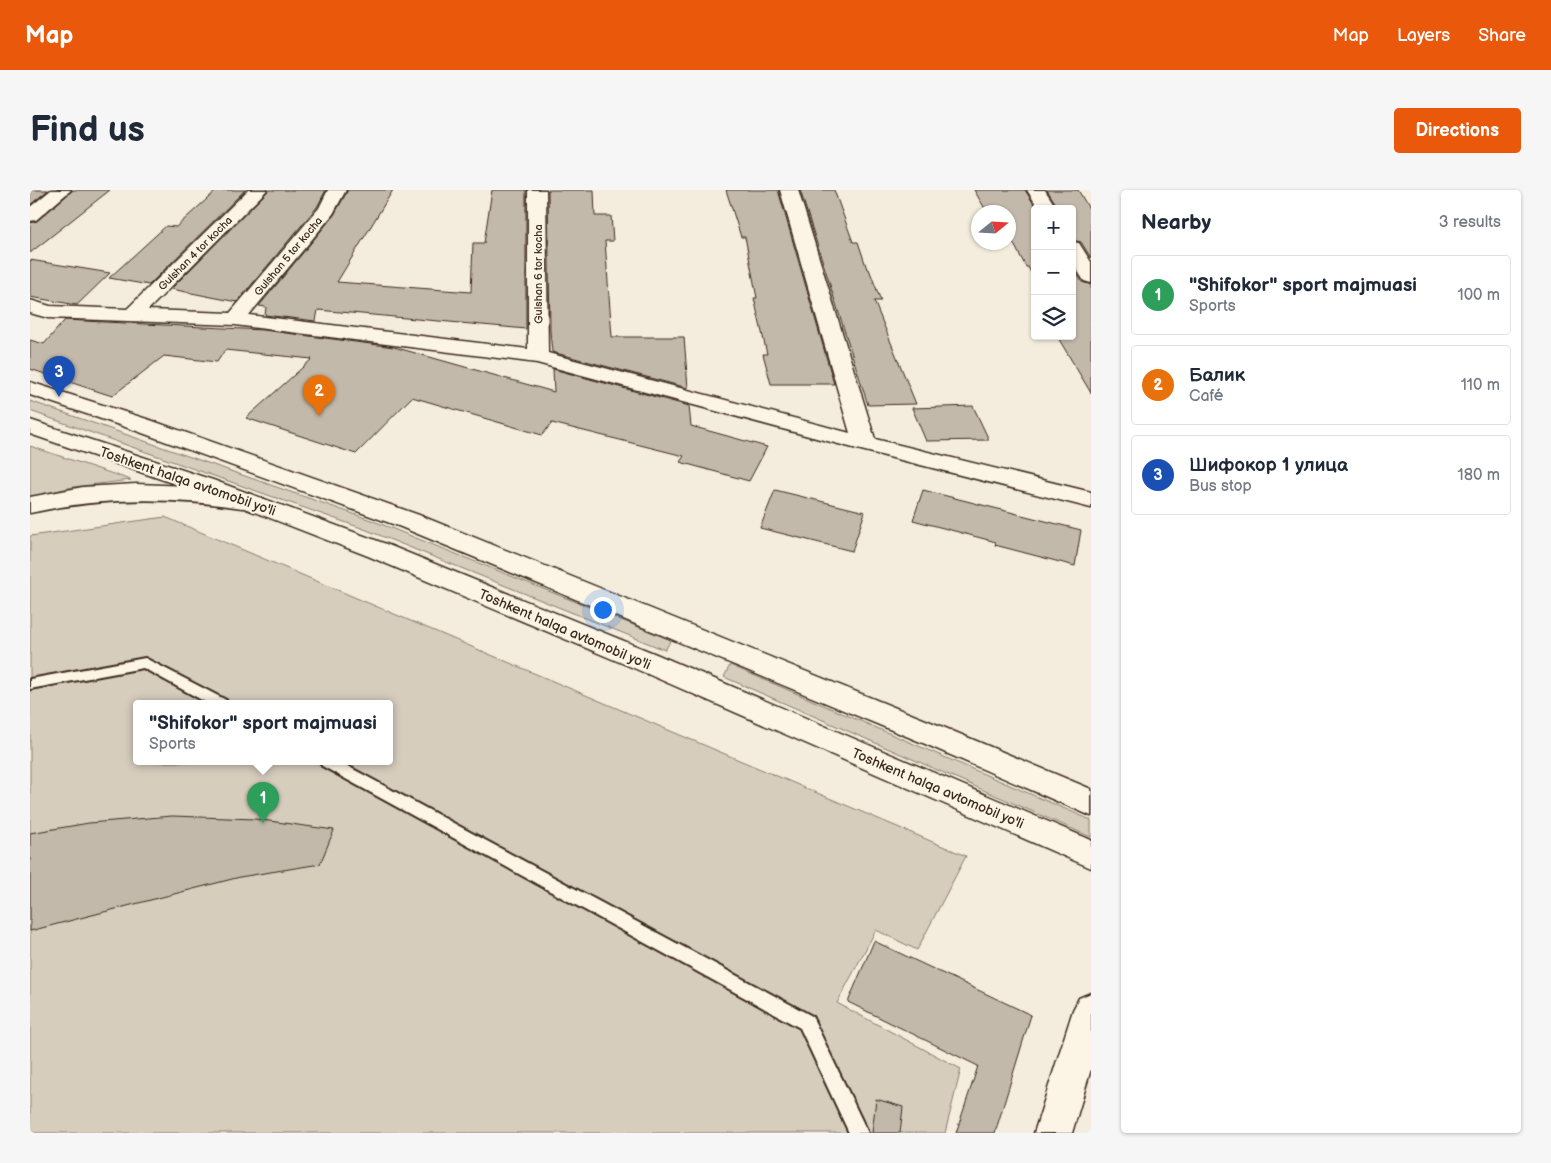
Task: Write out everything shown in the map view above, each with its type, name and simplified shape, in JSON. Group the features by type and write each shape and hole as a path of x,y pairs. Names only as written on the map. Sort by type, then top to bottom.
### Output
{"main road":[{"path":"30,216 62,190"},
{"name":"Gulshan 4 tor kocha","path":"132,315 258,190"},
{"name":"Gulshan 5 tor kocha","path":"235,320 327,210 336,190"},
{"name":"Gulshan 6 tor kocha","path":"537,190 538,358"},
{"path":"789,190 865,444"},
{"path":"1036,190 1045,205"},
{"path":"1074,250 1091,277"},
{"path":"36,313 235,320 538,358 865,444 1091,500"},
{"path":"30,388 152,428 410,520 933,735 1091,803"},
{"name":"Toshkent halqa avtomobil yo'li","path":"30,427 245,501 376,549 680,676 1091,854"},
{"path":"30,505 100,493 143,491 190,493 245,501"},
{"path":"680,676 700,640"},
{"path":"1053,1133 1091,1010"}],"lane":[{"path":"30,684 145,663 214,700"},
{"path":"333,765 806,1022 859,1133"}],"shaded area":[{"path":"30,401 371,520 671,640 665,650 364,529 30,411"},
{"path":"30,446 131,480 73,487 30,497"},
{"path":"165,517 966,856 917,950 876,930 837,1003 961,1069 945,1133 30,1133 30,536"},
{"path":"730,665 1091,820 1091,837 724,677"}],"building":[{"path":"30,190 48,190 30,205"},
{"path":"73,190 110,190 30,253 30,223 37,221"},
{"path":"217,190 245,190 149,285 109,278 166,226 176,227"},
{"path":"269,190 326,190 317,207 237,302 171,289"},
{"path":"348,190 393,190 337,282 471,292 473,243 484,243 492,190 526,190 526,329 318,310 316,321 265,315 266,307 259,306 334,215"},
{"path":"548,190 594,190 595,216 611,216 613,241 605,241 612,337 684,337 688,388 552,352"},
{"path":"726,190 778,190 834,384 771,384 763,354 767,354 754,298 757,298 745,237 741,237"},
{"path":"800,190 834,190 853,242 858,242 867,269 869,269 881,301 874,301 916,404 868,405"},
{"path":"974,190 1025,190 1034,205 1031,205 1031,273 1016,248 1016,205 983,205"},
{"path":"1047,190 1078,190 1091,212 1091,258 1081,242 1076,241 1076,205 1056,205"},
{"path":"30,260 110,273 77,305 30,297"},
{"path":"1076,272 1082,282 1091,285 1091,393 1059,340 1076,340"},
{"path":"65,320 263,330 394,347 554,392 553,369 689,406 691,426 767,447 749,481 680,462 684,456 552,423 542,435 412,397 356,454 246,418 312,359 225,350 217,362 164,356 112,396 30,369 30,340 44,344"},
{"path":"973,406 989,440 926,441 912,408"},
{"path":"775,490 865,512 852,551 760,528"},
{"path":"923,490 1081,530 1075,566 995,545 996,542 913,520"},
{"path":"172,816 255,819 334,830 320,864 240,877 30,931 30,833 89,823"},
{"path":"874,941 1031,1015 995,1133 956,1133 978,1066 848,1002"},
{"path":"876,1099 903,1107 900,1133 872,1133"}],"place":[{"name":"Шифокор 1 улица","path":"59,397"},
{"name":"Балик","path":"319,416"},
{"name":"\"Shifokor\" sport majmuasi","path":"263,823"}]}
